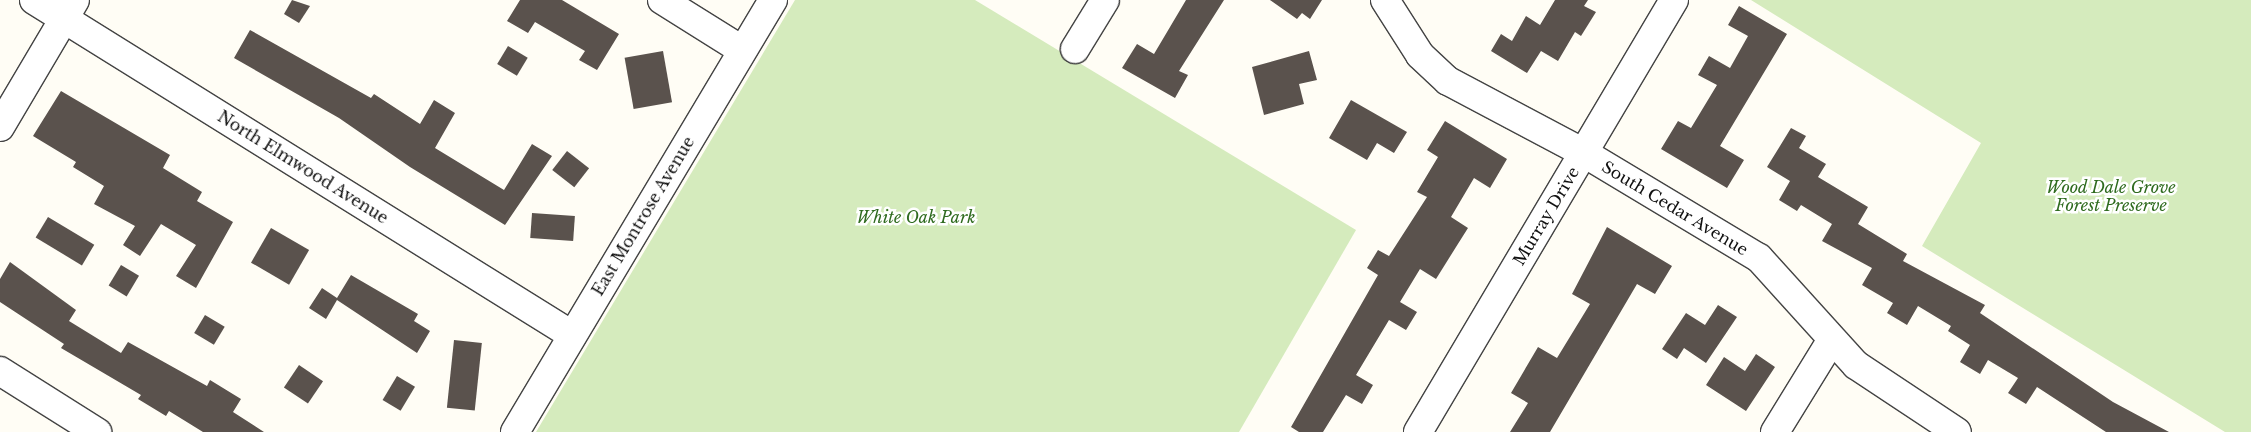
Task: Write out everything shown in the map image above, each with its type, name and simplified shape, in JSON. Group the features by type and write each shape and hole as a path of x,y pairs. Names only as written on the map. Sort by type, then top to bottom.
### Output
{"street":[{"name":"North Elmwood Avenue","path":"34,0 69,9 572,335"},
{"path":"662,0 742,50"},
{"name":"East Montrose Avenue","path":"515,432 773,0"},
{"path":"1075,49 1105,0"},
{"name":"South Cedar Avenue","path":"1385,0 1420,55 1448,81 1584,153 1759,258 1787,284 1831,341 1856,365 1957,432"},
{"name":"Murray Drive","path":"1418,432 1674,0"},
{"path":"0,127 69,9"},
{"path":"1775,432 1831,341"},
{"path":"0,372 97,432"}],"green space":[{"name":"White Oak Park","path":"795,0 975,0 1356,230 1239,432 536,432"},
{"name":"Wood Dale Grove Forest Preserve","path":"1751,0 2251,0 2251,432 2225,432 1922,246 1981,143"}],"building":[{"path":"292,0 310,6 299,23 284,14"},
{"path":"520,0 562,0 619,34 597,70 579,60 585,51 535,22 528,33 507,21"},
{"path":"1186,0 1224,0 1179,71 1188,75 1175,98 1122,68 1137,44 1154,54"},
{"path":"1270,0 1322,0 1310,19 1302,13 1297,19"},
{"path":"1555,0 1588,0 1584,6 1596,12 1581,36 1575,32 1558,61 1541,51 1527,73 1491,51 1501,34 1512,41 1526,16 1540,25"},
{"path":"1739,6 1787,34 1720,146 1744,160 1727,188 1661,149 1678,121 1691,128 1717,85 1698,75 1709,56 1730,68 1748,36 1728,25"},
{"path":"250,30 371,98 374,94 420,124 434,100 455,113 435,148 504,190 532,144 552,156 505,225 410,167 339,118 234,58"},
{"path":"508,46 528,58 517,76 497,64"},
{"path":"663,51 672,102 634,109 625,58"},
{"path":"1309,51 1317,80 1299,84 1304,104 1264,115 1252,67"},
{"path":"61,91 170,155 163,168 202,192 197,201 233,222 196,288 176,276 196,245 161,224 140,256 123,245 135,226 94,204 104,186 73,167 76,162 33,136"},
{"path":"1351,100 1407,132 1394,153 1377,143 1367,160 1329,138"},
{"path":"1445,121 1507,159 1490,188 1474,178 1451,217 1468,228 1436,279 1420,269 1400,302 1417,312 1406,330 1389,320 1356,375 1373,385 1362,404 1346,395 1323,432 1299,432 1291,427 1378,275 1367,268 1378,250 1389,256 1427,197 1417,192 1438,157 1427,150"},
{"path":"1791,128 1806,136 1799,148 1826,164 1818,177 1868,207 1858,224 1907,254 1903,261 1985,305 1980,313 2113,402 2169,432 2106,432 2037,387 2026,404 2008,393 2018,378 1988,360 1980,374 1960,362 1970,345 1948,331 1951,326 1918,306 1907,325 1887,313 1893,303 1862,285 1872,268 1822,241 1832,224 1801,205 1797,211 1779,200 1790,181 1767,167"},
{"path":"567,151 589,168 574,187 552,170"},
{"path":"532,213 575,216 573,241 530,238"},
{"path":"48,217 94,245 82,265 36,238"},
{"path":"1607,227 1672,266 1655,294 1637,284 1550,432 1510,432 1528,403 1511,393 1538,347 1557,358 1590,304 1572,294"},
{"path":"271,228 309,250 289,285 251,263"},
{"path":"10,262 76,310 69,321 121,353 128,342 207,386 210,380 241,399 233,412 264,432 203,432 169,411 166,416 138,399 141,395 61,348 64,344 0,302 0,279"},
{"path":"121,265 139,276 127,296 109,286"},
{"path":"351,275 418,314 414,321 430,331 417,353 337,300 326,319 309,308 322,288 337,298"},
{"path":"1718,305 1737,317 1706,363 1684,348 1677,359 1662,349 1686,313 1705,325"},
{"path":"205,315 225,327 214,345 194,333"},
{"path":"454,340 482,343 475,411 447,408"},
{"path":"1756,354 1775,367 1746,411 1706,385 1724,357 1745,371"},
{"path":"299,365 323,381 308,404 284,387"},
{"path":"397,376 415,387 401,411 383,400"}]}
